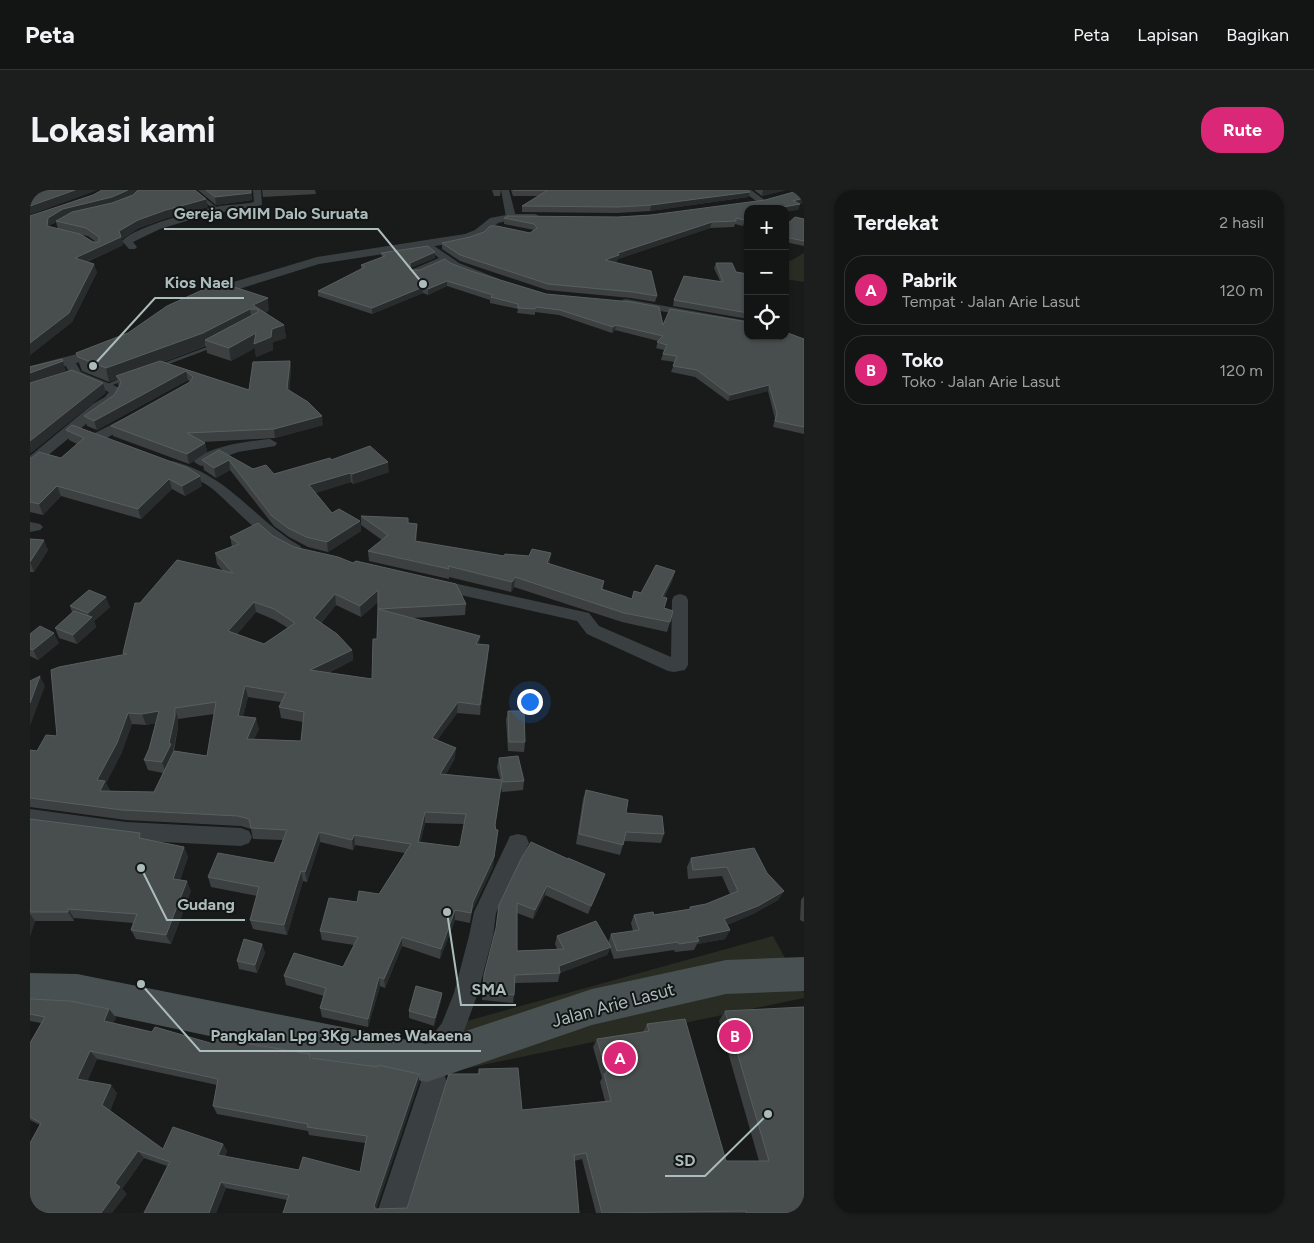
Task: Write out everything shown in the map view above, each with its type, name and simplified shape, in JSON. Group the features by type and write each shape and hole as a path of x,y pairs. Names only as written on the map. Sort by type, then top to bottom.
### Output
{"main road":[{"name":"Jalan Arie Lasut","path":"426,1063 592,1007 726,977 804,974"},
{"path":"30,990 77,991 426,1063"}],"street":[{"path":"132,247 127,241 131,237 218,210 259,203 257,190"},
{"path":"505,190 508,223"},
{"path":"745,190 767,200"},
{"path":"744,203 767,200"},
{"path":"187,300 317,261 467,237 479,233 494,220 508,223 551,217"},
{"path":"428,244 462,268 502,281"},
{"path":"415,272 446,258"},
{"path":"615,301 672,309 744,323"},
{"path":"30,372 69,361 105,348 120,340"},
{"path":"30,463 113,397 116,391 106,386 72,376 69,361"},
{"path":"98,437 147,409"},
{"path":"73,427 116,444"},
{"path":"191,471 196,466 218,454 249,445 270,443"},
{"path":"160,461 191,471 225,492 260,525 282,542 310,555"},
{"path":"422,581 583,617 593,630 674,666 679,665 680,660 680,600"},
{"path":"30,818 126,831 241,837"},
{"path":"391,1213 434,1082 426,1063 450,1031 457,1015 466,993 481,936 485,912 518,843"}],"lane":[{"path":"192,190 218,210"},
{"path":"152,369 225,341"},
{"path":"106,386 134,376"}],"shaded area":[{"path":"804,253 804,282 789,280 789,262"},
{"path":"773,936 804,993 804,998 449,1072 467,1021"}],"building":[{"path":"30,190 75,190 30,206"},
{"path":"102,190 128,190 112,197 63,209 48,218 47,226 80,234 93,242 99,242 99,237 86,228 56,221 72,212 112,203 133,195 138,190 195,190 206,199 138,220 119,231 121,237 75,258 94,264 69,313 30,343 30,216 93,195"},
{"path":"206,190 251,190 251,193 215,197"},
{"path":"548,190 747,190 750,192 651,205 618,207 522,206"},
{"path":"804,190 804,198 793,201 800,204 789,206 744,205 744,220 736,218 736,221 712,222 618,253 619,255 605,260 651,271 657,296 548,284 460,255 442,243 470,237 484,232 490,226 530,233 537,228 534,224 504,218 507,216 618,217 651,215 765,200"},
{"path":"795,217 804,219 804,241 789,238 789,222"},
{"path":"428,246 435,252 410,263 410,270 420,270 445,259 450,263 471,271 546,294 632,302 659,307 663,325 670,309 744,321 744,340 789,340 789,333 804,339 804,427 775,421 777,413 769,385 730,395 697,370 673,366 677,356 663,354 667,345 657,342 663,336 616,325 613,327 560,310 536,307 535,309 518,308 518,304 491,297 493,295 447,281 428,289 423,287 372,308 318,291 365,267 361,265 385,256 381,253"},
{"path":"716,263 732,263 736,272 744,273 744,312 674,300 684,276 723,282"},
{"path":"222,283 268,298 253,305 284,325 272,329 271,337 254,344 256,333 229,348 205,340 258,312 257,309 250,309 203,333 106,368 78,357 76,353 128,333 167,306"},
{"path":"62,359 63,361 30,373 30,367"},
{"path":"160,361 249,390 253,362 290,361 287,389 308,402 322,416 274,429 187,433 205,443 187,454 111,426 190,382 193,377 186,371 94,421 84,416 114,395 121,383 116,376"},
{"path":"72,370 103,383 30,441 30,383"},
{"path":"72,425 188,468 200,476 182,486 169,479 138,509 57,486 39,504 30,502 30,458 39,452 61,458 84,438 66,430"},
{"path":"370,446 388,462 309,485 332,513 339,509 360,521 327,542 306,537 288,528 272,516 229,460 214,468 202,460 219,450 253,469 266,465 274,474 330,458 331,460"},
{"path":"361,516 408,518 408,523 417,524 415,541 504,556 505,554 529,556 532,549 551,553 547,563 604,581 601,589 632,599 634,591 641,593 656,565 675,571 662,597 667,598 664,608 673,611 670,622 624,613 515,577 512,582 448,566 449,569 368,551 388,535"},
{"path":"258,523 273,536 294,547 338,557 353,563 356,561 456,584 466,604 378,609 480,636 476,644 489,645 480,705 458,702 432,738 456,748 440,774 502,780 495,825 496,830 498,830 494,857 473,902 471,913 455,910 441,949 402,937 384,979 379,977 368,1019 320,1008 326,988 284,976 294,953 343,967 358,937 320,931 329,898 357,902 359,891 379,894 411,844 354,835 352,840 319,832 305,872 301,871 284,925 250,920 259,887 208,877 218,853 274,863 287,830 251,828 249,819 238,816 122,810 30,798 30,750 37,751 46,735 57,736 51,670 127,654 123,653 135,603 140,603 177,560 233,573 215,553 239,544 230,537","holes":["378,590 377,639 373,639 372,679 310,670 352,650 337,634 314,618 335,594 360,606","254,602 274,609 295,623 264,644 228,631","245,686 286,693 279,707 304,712 301,741 247,739 256,718 238,716","216,702 207,756 174,751 154,792 100,791 105,781 97,780 117,743 128,713 142,714 159,711 149,749 144,760 162,762 171,744 169,743 175,708","425,812 466,814 458,847 418,842"]},
{"path":"30,539 44,540 30,562"},
{"path":"89,590 106,597 88,613 70,606"},
{"path":"74,611 92,617 73,635 55,628"},
{"path":"40,626 54,633 33,650 30,649 30,634"},
{"path":"40,676 30,703 30,681"},
{"path":"508,711 524,711 525,742 509,742"},
{"path":"518,756 524,781 503,782 499,758"},
{"path":"586,790 628,800 626,813 662,816 664,834 626,832 623,845 579,834"},
{"path":"30,819 140,833 139,838 184,847 173,879 187,881 166,935 131,930 137,914 68,909 68,912 30,912"},
{"path":"531,842 605,874 591,906 547,886 535,910 517,903 517,951 564,949 557,936 596,921 611,947 559,966 560,973 515,975 514,995 483,992 484,975 496,928 499,905"},
{"path":"754,848 767,873 784,891 758,906 724,919 730,930 697,937 699,941 679,944 678,942 617,951 611,934 639,930 634,915 653,912 654,915 691,909 690,907 706,904 738,891 727,867 693,870 691,858"},
{"path":"244,939 262,944 255,965 237,961"},
{"path":"416,986 442,993 435,1018 409,1011"},
{"path":"30,999 70,1001 109,1009 104,1021 152,1032 155,1027 210,1043 215,1032 251,1041 250,1044 310,1054 310,1058 378,1067 378,1065 419,1074 374,1206 376,1209 407,1208 449,1074 479,1074 479,1069 518,1068 522,1110 611,1101 604,1074 607,1073 597,1039 649,1031 647,1024 685,1019 726,1161 769,1161 725,1011 804,1007 804,1213 746,1213 746,1211 602,1213 586,1153 574,1155 579,1213 283,1213 289,1195 221,1182 209,1213 144,1213 170,1162 138,1151 115,1183 120,1187 101,1213 30,1213 30,1143 41,1123 30,1117 30,1043 45,1017 30,1014","holes":["90,1051 218,1079 213,1106 308,1124 307,1127 367,1136 360,1172 303,1157 299,1170 218,1155 223,1144 173,1127 163,1149 102,1105 111,1085 77,1079"]}],"place":[{"name":"Gereja GMIM Dalo Suruata","path":"423,284"},
{"name":"Kios Nael","path":"93,366"},
{"name":"Gudang","path":"141,868"},
{"name":"SMA","path":"447,912"},
{"name":"Pangkalan Lpg 3Kg James Wakaena","path":"141,984"},
{"name":"Toko","path":"735,1036"},
{"name":"Pabrik","path":"620,1058"},
{"name":"SD","path":"768,1114"}]}
